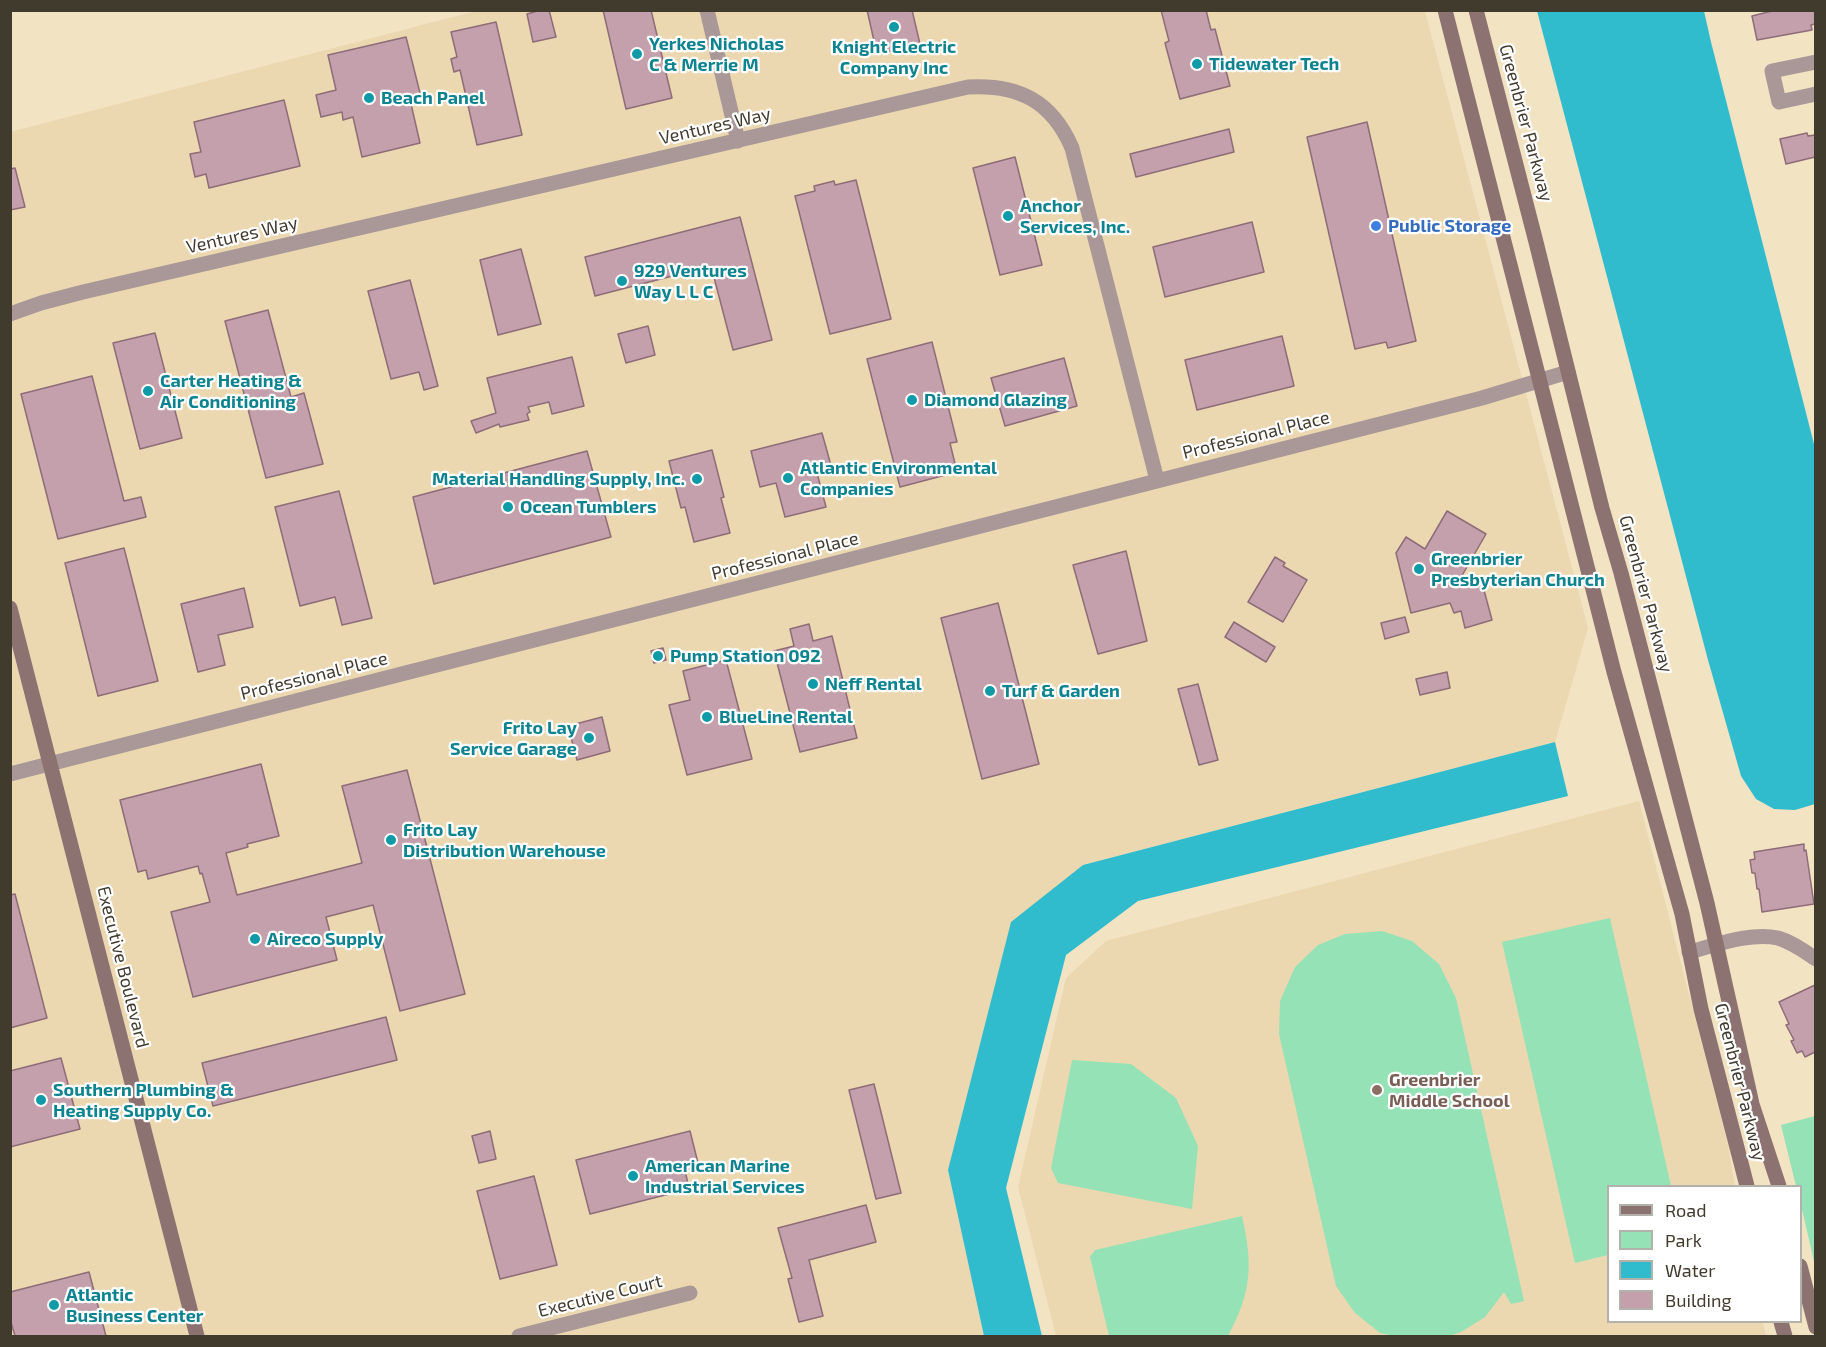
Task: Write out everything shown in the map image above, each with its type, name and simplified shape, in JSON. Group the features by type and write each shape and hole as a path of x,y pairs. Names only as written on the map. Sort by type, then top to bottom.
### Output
{"main road":[{"name":"Greenbrier Parkway","path":"1445,10 1614,672 1682,914 1701,1009 1747,1185"},
{"name":"Greenbrier Parkway","path":"1476,10 1602,508 1681,801 1752,1104 1779,1185"},
{"name":"Executive Boulevard","path":"10,608 197,1336"},
{"path":"1802,1274 1815,1327"}],"street":[{"path":"707,10 738,141"},
{"path":"1815,62 1772,71 1779,102 1815,94"},
{"name":"Ventures Way","path":"10,314 83,292 968,87 989,86 1010,89 1023,94 1053,116 1064,130 1072,148 1157,480"},
{"name":"Professional Place","path":"10,774 1157,480 1568,372"},
{"path":"1689,952 1752,937 1776,938 1792,944 1815,959"},
{"name":"Executive Court","path":"519,1336 690,1293"}],"shaded area":[{"path":"476,11 1425,11 1588,628 1555,742 1083,865 948,1170 984,1336 11,1336 10,132"},
{"name":"Greenbrier Middle School","path":"1639,801 1728,1145 1735,1185 1607,1185 1607,1323 1763,1323 1766,1336 1056,1336 1018,1187 1066,978 1106,941"}],"green space":[{"path":"1610,918 1671,1185 1607,1185 1607,1255 1575,1263 1502,942"},
{"path":"1382,931 1412,941 1439,964 1456,998 1524,1301 1511,1304 1504,1292 1485,1317 1461,1332 1449,1336 1394,1336 1380,1333 1355,1313 1336,1286 1279,1034 1280,1001 1295,967 1318,945 1345,934"},
{"path":"1072,1060 1131,1064 1176,1098 1198,1146 1192,1209 1058,1183 1051,1168"},
{"path":"1816,1116 1815,1266 1802,1209 1802,1185 1796,1185 1781,1125"},
{"path":"1242,1216 1248,1249 1248,1278 1242,1305 1228,1336 1109,1336 1090,1257 1095,1250"}],"water":[{"path":"1537,11 1704,11 1815,448 1815,804 1795,810 1774,809 1756,799 1741,776 1708,660"},
{"path":"1555,742 1568,796 1138,901 1066,955 1006,1188 1042,1336 984,1336 948,1170 1011,922 1083,865"}],"building":[{"path":"549,10 556,37 533,42 527,14"},
{"name":"Yerkes Nicholas C & Merrie M","path":"603,10 651,10 672,98 626,109"},
{"name":"Knight Electric Company Inc","path":"867,10 912,10 920,44 877,54"},
{"name":"Tidewater Tech","path":"1161,10 1206,10 1211,30 1215,29 1230,86 1180,99 1165,43 1169,41"},
{"path":"1776,10 1815,10 1815,24 1811,25 1812,30 1757,40 1752,16"},
{"path":"496,22 522,135 477,145 460,70 454,72 451,59 457,57 451,32"},
{"name":"Beach Panel","path":"406,37 422,101 411,104 420,143 362,157 353,117 343,120 342,112 321,117 316,95 336,90 328,55"},
{"path":"284,100 300,166 209,188 206,174 195,177 190,154 201,152 194,122"},
{"path":"1367,122 1416,341 1388,348 1386,342 1355,349 1307,137"},
{"path":"1229,129 1234,152 1136,177 1130,154"},
{"path":"1807,133 1808,136 1815,135 1815,157 1786,164 1780,139"},
{"name":"Anchor Services, Inc.","path":"1015,157 1042,265 1000,275 973,168"},
{"path":"15,168 25,207 10,210 10,169"},
{"path":"856,180 891,319 830,334 795,196 815,191 814,186 834,181 835,185"},
{"name":"929 Ventures Way L L C","path":"740,217 772,340 733,350 711,266 595,296 585,257"},
{"path":"1252,222 1264,272 1165,297 1153,247"},
{"path":"521,249 541,324 498,335 480,260"},
{"path":"410,280 438,386 424,390 419,372 391,379 368,291"},
{"path":"268,310 291,397 304,393 323,464 266,478 225,321"},
{"path":"648,326 655,355 626,363 618,334"},
{"name":"Carter Heating & Air Conditioning","path":"155,333 182,438 140,449 113,343"},
{"path":"1282,336 1294,386 1197,410 1185,360"},
{"name":"Diamond Glazing","path":"932,342 957,442 950,443 957,472 900,487 867,359"},
{"path":"572,357 584,406 552,414 549,402 528,407 529,420 500,427 499,424 476,433 471,421 496,413 487,378"},
{"path":"1064,358 1077,406 1005,426 991,378"},
{"path":"92,376 124,501 141,497 146,517 58,539 21,394"},
{"name":"Atlantic Environmental Companies","path":"822,433 832,469 817,473 826,507 785,517 776,483 760,487 751,451"},
{"name":"Material Handling Supply, Inc.","path":"712,450 730,533 694,542 685,507 681,508 669,461"},
{"name":"Ocean Tumblers","path":"587,451 611,537 434,584 413,497"},
{"path":"339,491 372,618 342,625 335,597 300,606 275,507"},
{"name":"Greenbrier Presbyterian Church","path":"1447,511 1486,534 1456,586 1481,579 1492,620 1465,628 1461,611 1454,613 1450,603 1411,613 1396,553 1406,537 1425,549"},
{"path":"124,548 158,681 98,696 65,563"},
{"path":"1126,551 1147,641 1098,654 1073,565"},
{"path":"1275,557 1285,563 1283,566 1307,580 1283,622 1248,602"},
{"path":"244,588 253,627 218,635 225,665 198,672 181,604"},
{"name":"Turf & Garden","path":"998,603 1039,764 982,779 941,618"},
{"path":"1405,617 1409,632 1385,639 1381,623"},
{"path":"1234,622 1275,647 1266,662 1225,637"},
{"name":"Neff Rental","path":"809,624 813,641 832,636 857,738 800,752 774,651 794,646 790,629"},
{"name":"Pump Station 092","path":"663,648 666,660 654,663 651,651"},
{"name":"BlueLine Rental","path":"726,660 752,759 687,775 669,705 690,700 683,671"},
{"path":"1447,672 1450,688 1420,695 1416,679"},
{"path":"1198,684 1218,760 1199,765 1178,689"},
{"name":"Frito Lay Service Garage","path":"602,717 610,751 577,760 568,726"},
{"path":"261,764 279,836 247,844 248,847 226,853 237,895 362,863 342,786 407,770 465,994 400,1011 373,905 326,917 337,960 193,997 171,912 210,902 202,873 200,874 198,866 148,879 146,870 138,872 120,800"},
{"path":"1804,844 1814,904 1762,912 1759,889 1757,889 1755,873 1752,873 1750,860 1755,859 1754,852"},
{"path":"15,894 47,1018 10,1028 10,895"},
{"path":"1815,985 1815,1052 1805,1057 1802,1051 1797,1053 1791,1041 1794,1040 1786,1025 1789,1024 1779,1002"},
{"path":"386,1017 397,1060 213,1106 202,1063"},
{"name":"Southern Plumbing & Heating Supply Co.","path":"61,1058 80,1129 10,1147 10,1071"},
{"path":"874,1084 901,1193 876,1199 849,1090"},
{"path":"490,1131 496,1159 479,1163 472,1136"},
{"name":"American Marine Industrial Services","path":"690,1131 699,1167 685,1170 689,1189 590,1214 576,1160"},
{"path":"534,1176 557,1265 500,1279 477,1191"},
{"path":"866,1205 876,1242 809,1260 823,1316 799,1322 788,1279 792,1278 778,1228"},
{"name":"Atlantic Business Center","path":"89,1272 106,1336 15,1336 10,1319 10,1292"}],"place":[{"name":"Knight Electric Company Inc","path":"894,27"},
{"name":"Yerkes Nicholas C & Merrie M","path":"637,54"},
{"name":"Tidewater Tech","path":"1197,64"},
{"name":"Beach Panel","path":"369,98"},
{"name":"Anchor Services, Inc.","path":"1008,216"},
{"name":"Public Storage","path":"1376,226"},
{"name":"929 Ventures Way L L C","path":"622,281"},
{"name":"Carter Heating & Air Conditioning","path":"148,391"},
{"name":"Diamond Glazing","path":"912,400"},
{"name":"Atlantic Environmental Companies","path":"788,478"},
{"name":"Material Handling Supply, Inc.","path":"697,479"},
{"name":"Ocean Tumblers","path":"508,507"},
{"name":"Greenbrier Presbyterian Church","path":"1419,569"},
{"name":"Pump Station 092","path":"658,656"},
{"name":"Neff Rental","path":"813,684"},
{"name":"Turf & Garden","path":"990,691"},
{"name":"BlueLine Rental","path":"707,717"},
{"name":"Frito Lay Service Garage","path":"589,738"},
{"name":"Frito Lay Distribution Warehouse","path":"391,840"},
{"name":"Aireco Supply","path":"255,939"},
{"name":"Greenbrier Middle School","path":"1377,1090"},
{"name":"Southern Plumbing & Heating Supply Co.","path":"41,1100"},
{"name":"American Marine Industrial Services","path":"633,1176"},
{"name":"Atlantic Business Center","path":"54,1305"}]}
